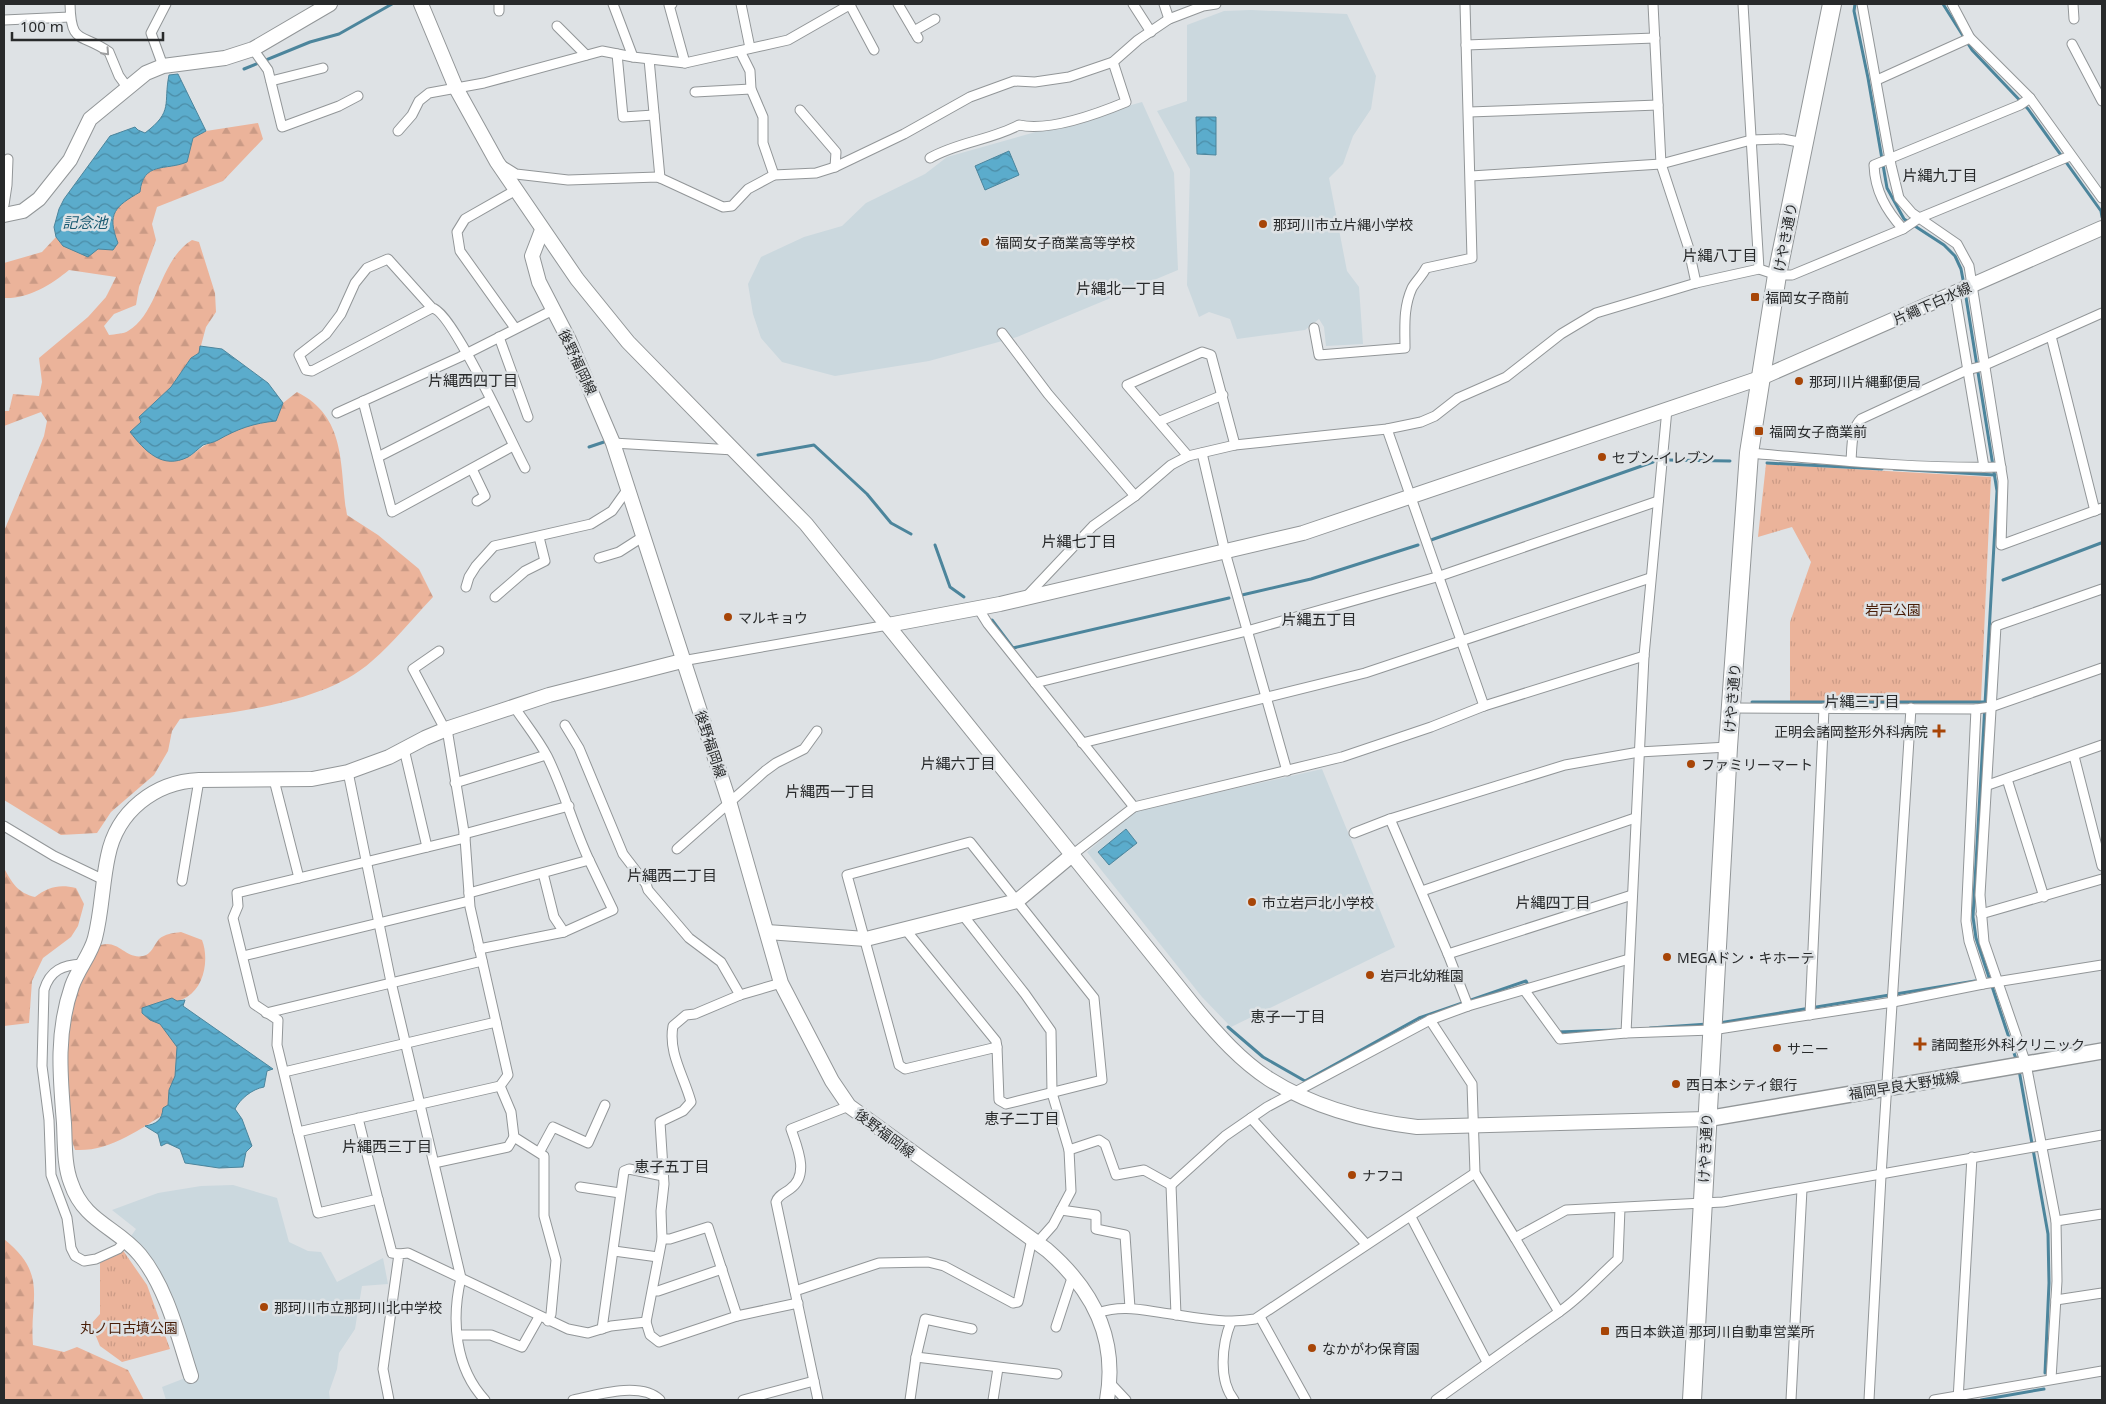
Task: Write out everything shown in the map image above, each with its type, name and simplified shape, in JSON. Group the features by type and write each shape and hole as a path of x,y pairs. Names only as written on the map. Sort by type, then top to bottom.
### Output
{"highway":[{"name":"けやき通り","path":"1692,1400 1728,747 1749,453 1763,377 1777,275 1832,4"}],"main road":[{"name":"福岡早良大野城線","path":"1706,1119 2102,1051"}],"street":[{"path":"70,4 71,25 81,38 109,52 119,76 127,88"},
{"path":"163,66 151,33 166,4"},
{"path":"4,215 23,211 39,199 70,160 90,118 146,73 163,66 225,58 253,49 330,4"},
{"path":"421,4 456,88 497,162 542,230 578,279 628,342 806,524 1221,1038 1269,1078 1294,1092 1327,1107 1378,1122 1417,1127 1706,1119"},
{"path":"613,4 633,57"},
{"path":"672,4 668,5 686,63"},
{"path":"741,4 750,48"},
{"path":"398,132 412,115 424,95 484,83 602,51 633,57 686,63 788,40 851,4 874,50"},
{"path":"898,4 916,34 935,19"},
{"path":"1133,4 1151,32"},
{"path":"1164,4 1169,19"},
{"path":"497,162 516,174 568,180 660,178 723,207 732,206 748,189 774,176 816,173 835,167 904,134 970,97 1014,81 1035,82 1068,77 1113,62 1169,19 1203,6 1216,4"},
{"path":"1314,328 1319,355 1405,348 1404,316 1406,303 1414,285 1426,268 1472,258 1465,4"},
{"path":"1653,4 1661,164 1688,246 1696,283"},
{"path":"1743,4 1759,269"},
{"path":"1862,4 1890,159 1899,198 1919,218 1957,244 1964,254 1974,284 1983,366 2001,467 2003,499 2001,546 2099,509 2051,336"},
{"path":"1952,4 1970,38 2030,98 2102,198"},
{"path":"2073,4 2074,19"},
{"path":"4,20 70,17"},
{"path":"557,26 586,55"},
{"path":"1466,45 1654,38"},
{"path":"1877,80 1970,38"},
{"path":"2072,44 2102,101"},
{"path":"253,49 266,66 282,127 317,115 358,96"},
{"path":"740,51 750,71 751,89 763,117 763,143 774,176"},
{"path":"617,54 623,117 654,115"},
{"path":"650,59 660,178"},
{"path":"930,158 960,146 1005,133 1019,125 1032,128 1059,124 1126,102 1113,62"},
{"path":"271,81 322,68"},
{"path":"695,92 751,89"},
{"path":"1903,229 1884,204 1874,175 1874,164 2020,105 2030,98"},
{"path":"1469,112 1658,105"},
{"path":"800,110 836,152 835,167"},
{"path":"1471,176 1661,164 1751,140 1782,139 1804,143"},
{"path":"1025,598 1093,526 1135,496 1171,465 1188,456 1234,445 1387,429 1430,418 1458,398 1506,377 1560,334 1596,313 1696,283 1759,269 1777,275 1792,275 1903,229 1919,218 2070,156"},
{"path":"4,205 8,159"},
{"path":"515,328 460,251 457,232 465,219 516,190"},
{"name":"片繩下白水線","path":"888,625 1025,598 1302,533 1763,377 2102,228"},
{"name":"後野福岡線","path":"542,230 532,256 539,282 554,310 613,443 644,536 682,662 729,801 781,983 832,1081 850,1106 1034,1241 1074,1275 1098,1313 1110,1362 1110,1383 1106,1400"},
{"path":"432,308 312,371 306,370 299,355 326,334 341,314 355,283 367,268 388,259 432,308 442,312 468,353 525,468"},
{"path":"1955,293 1984,467"},
{"path":"338,414 554,310"},
{"path":"1851,461 1856,423 1861,419 1967,370 1983,366 2102,313"},
{"path":"1002,333 1048,394 1135,496"},
{"path":"499,337 528,417"},
{"path":"1188,456 1160,421 1127,385 1202,352 1208,352 1211,355 1223,395 1234,445"},
{"path":"1160,421 1223,395"},
{"path":"378,457 490,400"},
{"path":"364,401 392,512 514,446"},
{"path":"1626,1033 1644,656 1667,409"},
{"path":"1387,429 1484,706"},
{"path":"613,443 734,450"},
{"path":"1202,453 1246,631 1287,771"},
{"path":"1749,453 1851,461 2001,467"},
{"path":"472,469 485,497"},
{"path":"466,587 469,577 476,566 494,546 592,524 604,518 619,504 628,490"},
{"path":"1035,683 1246,631 1440,576 1658,502"},
{"path":"599,558 619,552 644,536"},
{"path":"494,597 525,571 545,561 539,537"},
{"path":"1082,743 1365,673 1650,578"},
{"path":"2051,1380 2056,1300 2056,1222 2040,1146 2026,1064 1984,942 1981,914 1980,895 1996,626 2102,589"},
{"path":"978,608 1134,807"},
{"path":"191,1376 155,1278 139,1254 126,1241 88,1212 75,1196 70,1180 59,1083 59,1049 62,1022 73,985 95,939 110,847 134,807 164,786 184,780 312,780 348,772 374,764 447,729 515,708 549,695 682,662 888,625"},
{"path":"298,1132 500,1086 508,1075 469,897 465,836 447,729 413,669 439,651"},
{"path":"767,932 866,939 1017,901 1134,807 1287,771 1391,741 1484,706 1644,656"},
{"path":"1732,708 1976,708 1991,706 2102,668"},
{"path":"479,949 564,932 613,910 575,831 569,806 546,755 515,708"},
{"path":"1810,1015 1824,708"},
{"path":"1869,1400 1880,1176 1888,1088 1911,708"},
{"path":"1976,708 1966,920 1969,941 1982,984"},
{"path":"565,725 579,748 623,854 646,884 648,890 689,938 720,962 740,995"},
{"path":"677,848 776,762 804,749 816,731"},
{"path":"1988,785 2102,745"},
{"path":"1354,833 1390,819 1565,765 1640,752 1728,747"},
{"path":"404,749 426,847"},
{"path":"455,783 546,755"},
{"path":"2074,756 2102,866"},
{"path":"348,772 391,982 461,1278 456,1303 458,1335 464,1368 472,1383 485,1400"},
{"path":"2007,779 2044,898"},
{"path":"182,881 199,780"},
{"path":"274,780 299,878"},
{"path":"378,1199 318,1213 277,1045 278,1020 254,1004 233,918 238,906 238,893 426,847 569,806"},
{"path":"1422,891 1635,818"},
{"path":"1390,819 1422,891 1468,1006"},
{"path":"4,826 54,856 104,880"},
{"path":"905,929 996,1042 997,1047 999,1100 1002,1103 1006,1104 1102,1080 1094,998 970,842 847,875 899,1065 904,1069 997,1047"},
{"path":"243,956 379,923 589,860"},
{"path":"543,873 554,917 564,932"},
{"path":"1981,914 2044,898 2102,879"},
{"path":"1448,954 1632,894"},
{"path":"795,1291 879,1262 928,1262 944,1266 1013,1303 1018,1302 1034,1241 1053,1225 1071,1191 1069,1150 1052,1093 1051,1032 1025,994 962,914"},
{"path":"1171,1185 1226,1136 1251,1118 1294,1092 1430,1020 1468,1006 1525,991 1629,959"},
{"path":"266,1013 482,961"},
{"path":"82,964 66,964 56,970 47,981 44,990 42,1066 49,1120 51,1175 67,1218 71,1248 75,1256 84,1261 96,1259 118,1249 126,1241"},
{"path":"1525,991 1560,1039 1626,1033 1712,1030 1893,1002 1982,984 2102,965"},
{"path":"781,983 740,995 695,1014 686,1015 672,1026 671,1037 674,1052 691,1102 683,1111 660,1122 663,1176 662,1239 654,1291 646,1322 650,1335 659,1342 736,1316 798,1303"},
{"path":"1430,1020 1472,1084 1475,1173 1559,1312"},
{"path":"284,1072 496,1022"},
{"path":"434,1163 508,1147 514,1137 511,1112 500,1086"},
{"path":"540,1151 553,1127 588,1143 605,1105"},
{"path":"818,1400 776,1202 777,1198 794,1186 800,1174 800,1158 791,1129 850,1106"},
{"path":"358,1118 392,1253 408,1254 544,1319 577,1332 588,1333 646,1322"},
{"path":"1251,1118 1366,1244"},
{"path":"1515,1238 1566,1210 1724,1202 1880,1176 1972,1157 2102,1135"},
{"path":"458,1335 491,1335 522,1348 544,1319 551,1314 556,1260 544,1216 544,1156 540,1151 514,1137"},
{"path":"1069,1150 1100,1140 1105,1144 1116,1175 1144,1170 1171,1185"},
{"path":"1958,1398 1972,1157"},
{"path":"602,1329 624,1171 630,1169 663,1176"},
{"path":"1098,1313 1110,1309 1130,1308 1231,1322 1260,1317 1366,1244 1411,1217 1475,1173"},
{"path":"1171,1185 1176,1314"},
{"path":"580,1187 620,1193"},
{"path":"1790,1400 1802,1189"},
{"path":"1436,1400 1487,1362 1579,1299 1589,1286 1618,1259 1620,1208"},
{"path":"1061,1210 1096,1216 1096,1229 1125,1235 1130,1308"},
{"path":"2056,1222 2102,1214"},
{"path":"1411,1217 1487,1362"},
{"path":"662,1239 670,1239 708,1227 736,1316"},
{"path":"614,1251 658,1257"},
{"path":"389,1400 384,1369 400,1254"},
{"path":"654,1291 722,1269"},
{"path":"1056,1327 1074,1275"},
{"path":"2056,1300 2102,1293"},
{"path":"1260,1317 1306,1400"},
{"path":"910,1400 916,1357 925,1319 972,1329"},
{"path":"1231,1322 1226,1336 1224,1367 1227,1391 1234,1400"},
{"path":"916,1357 1057,1374"},
{"path":"993,1400 998,1368"},
{"path":"1934,1400 1958,1398 2102,1371"},
{"path":"743,1400 814,1381"},
{"path":"1110,1383 1126,1400"},
{"path":"573,1400 606,1392 630,1390 656,1396 660,1400"}],"shaded area":[{"name":"那珂川市立片縄小学校","path":"1251,10 1347,14 1376,76 1371,109 1353,136 1343,164 1329,178 1347,271 1359,287 1363,344 1326,346 1324,327 1319,319 1305,330 1237,339 1230,319 1209,312 1199,317 1187,285 1190,169 1157,111 1187,101 1187,25 1224,11"},
{"name":"福岡女子商業高等学校","path":"1142,102 1174,173 1178,270 1017,337 929,361 835,376 782,362 761,338 753,314 748,284 761,257 804,237 842,226 866,203 925,174 947,157"},
{"name":"市立岩戸北小学校","path":"1322,769 1395,947 1231,1027 1202,997 1087,852 1135,811"},
{"name":"那珂川市立那珂川北中学校","path":"233,1185 277,1198 289,1242 308,1251 321,1252 337,1282 383,1258 388,1284 362,1286 355,1329 339,1353 337,1369 329,1392 330,1400 166,1400 162,1387 193,1375 177,1327 129,1239 136,1229 112,1210 158,1193 201,1186"}],"green space":[{"path":"258,123 263,139 223,181 157,207 152,224 156,240 139,287 136,305 114,314 104,326 109,335 126,332 138,323 153,300 172,260 192,240 199,242 215,293 216,312 206,327 199,353 191,358 171,387 139,417 189,457 208,443 241,428 276,421 283,403 297,392 313,403 325,415 333,430 341,462 347,515 378,535 419,569 433,597 396,638 372,661 353,675 331,686 307,696 281,703 229,713 180,719 172,731 168,751 154,775 111,812 97,833 61,835 4,800 4,531 44,436 47,421 41,412 4,426 4,411 9,411 13,394 39,396 42,382 39,358 88,317 106,297 116,277 69,270 55,281 30,294 4,298 4,263 42,252 56,237 63,246 98,249 118,243 113,224 115,212 119,206 140,192 142,182 151,171 187,162 193,138 206,131"},
{"name":"岩戸公園","path":"1766,464 1991,477 1981,701 1790,702 1790,622 1811,562 1792,527 1758,537"},
{"path":"4,868 16,887 24,893 35,897 54,887 76,888 84,904 78,926 71,937 43,958 32,981 29,1023 4,1026"},
{"path":"181,932 202,940 205,963 202,979 193,992 185,998 169,1004 179,1035 182,1060 169,1111 136,1132 112,1143 88,1150 75,1150 72,1141 61,1051 71,1002 96,947 110,944 131,955 143,956 150,952 161,937"},
{"path":"4,1239 18,1252 27,1264 32,1276 34,1288 33,1345 64,1352 77,1347 128,1370 144,1400 4,1400"},
{"name":"丸ノ口古墳公園","path":"122,1249 147,1285 170,1349 122,1362 100,1346 91,1324 100,1314 100,1263"}],"water":[{"name":"記念池","path":"178,74 206,131 193,138 187,162 151,171 142,182 140,192 119,206 113,217 118,243 113,250 98,249 88,257 63,246 56,237 54,227 64,199 110,136 135,127 145,133 160,119 166,107 169,75"},
{"path":"1196,117 1216,117 1216,155 1197,154"},
{"path":"1009,151 1019,175 985,190 975,166"},
{"path":"200,346 222,349 268,383 283,403 276,421 260,423 239,430 203,445 188,457 179,460 162,460 148,452 130,432 141,422 139,417 171,387 191,358 199,353"},
{"path":"1126,829 1137,843 1109,865 1098,852"},
{"path":"172,998 177,1001 185,1000 183,1006 273,1069 267,1071 264,1087 247,1095 235,1109 242,1119 252,1146 246,1152 243,1167 219,1168 185,1163 180,1149 167,1143 161,1146 158,1134 145,1126 158,1121 163,1108 168,1105 169,1090 175,1076 177,1047 160,1024 150,1020 142,1013 142,1008"}],"waterway":[{"path":"244,69 310,42 339,34 392,4"},
{"path":"1855,4 1854,11 1887,188 1904,219 1944,245 1955,256 1961,269 1964,285"},
{"path":"1943,4 1972,50 2028,109 2101,211 2102,217"},
{"path":"1965,291 1997,491 1973,917 1976,938 2017,1062"},
{"path":"589,447 604,442"},
{"path":"758,455 814,445 867,494 891,523 911,534"},
{"path":"1668,460 1730,461"},
{"path":"1431,540 1653,462"},
{"path":"1767,463 1882,469"},
{"path":"1894,469 1995,475"},
{"path":"2003,580 2101,543"},
{"path":"935,545 950,587 964,597"},
{"path":"1242,595 1311,579 1418,545"},
{"path":"992,620 1013,648 1229,598"},
{"path":"1752,702 1984,702"},
{"path":"1228,1027 1263,1057 1305,1081 1419,1018 1526,981 1529,987"},
{"path":"1719,1023 1975,981"},
{"path":"1650,1028 1708,1024"},
{"path":"1557,1032 1616,1030"},
{"path":"2019,1070 2048,1234 2049,1283 2045,1373"},
{"path":"1981,1400 2044,1389"}],"place":[{"name":"那珂川市立片縄小学校","path":"1263,224"},
{"name":"福岡女子商業高等学校","path":"985,242"},
{"name":"福岡女子商前","path":"1755,297"},
{"name":"那珂川片縄郵便局","path":"1799,381"},
{"name":"福岡女子商業前","path":"1759,431"},
{"name":"セブン-イレブン","path":"1602,457"},
{"name":"マルキョウ","path":"728,617"},
{"name":"正明会諸岡整形外科病院","path":"1939,731"},
{"name":"ファミリーマート","path":"1691,764"},
{"name":"市立岩戸北小学校","path":"1252,902"},
{"name":"MEGAドン・キホーテ","path":"1667,957"},
{"name":"岩戸北幼稚園","path":"1370,975"},
{"name":"諸岡整形外科クリニック","path":"1920,1044"},
{"name":"サニー","path":"1777,1048"},
{"name":"西日本シティ銀行","path":"1676,1084"},
{"name":"ナフコ","path":"1352,1175"},
{"name":"那珂川市立那珂川北中学校","path":"264,1307"},
{"name":"西日本鉄道 那珂川自動車営業所","path":"1605,1331"},
{"name":"なかがわ保育園","path":"1312,1348"}],"district":[{"name":"片縄九丁目","path":"1940,175"},
{"name":"片縄八丁目","path":"1720,255"},
{"name":"片縄北一丁目","path":"1121,288"},
{"name":"片縄西四丁目","path":"473,380"},
{"name":"片縄七丁目","path":"1079,541"},
{"name":"片縄五丁目","path":"1319,619"},
{"name":"片縄三丁目","path":"1862,701"},
{"name":"片縄六丁目","path":"958,763"},
{"name":"片縄西一丁目","path":"830,791"},
{"name":"片縄西二丁目","path":"672,875"},
{"name":"片縄四丁目","path":"1553,902"},
{"name":"恵子一丁目","path":"1288,1016"},
{"name":"恵子二丁目","path":"1022,1118"},
{"name":"片縄西三丁目","path":"387,1146"},
{"name":"恵子五丁目","path":"672,1166"}]}
